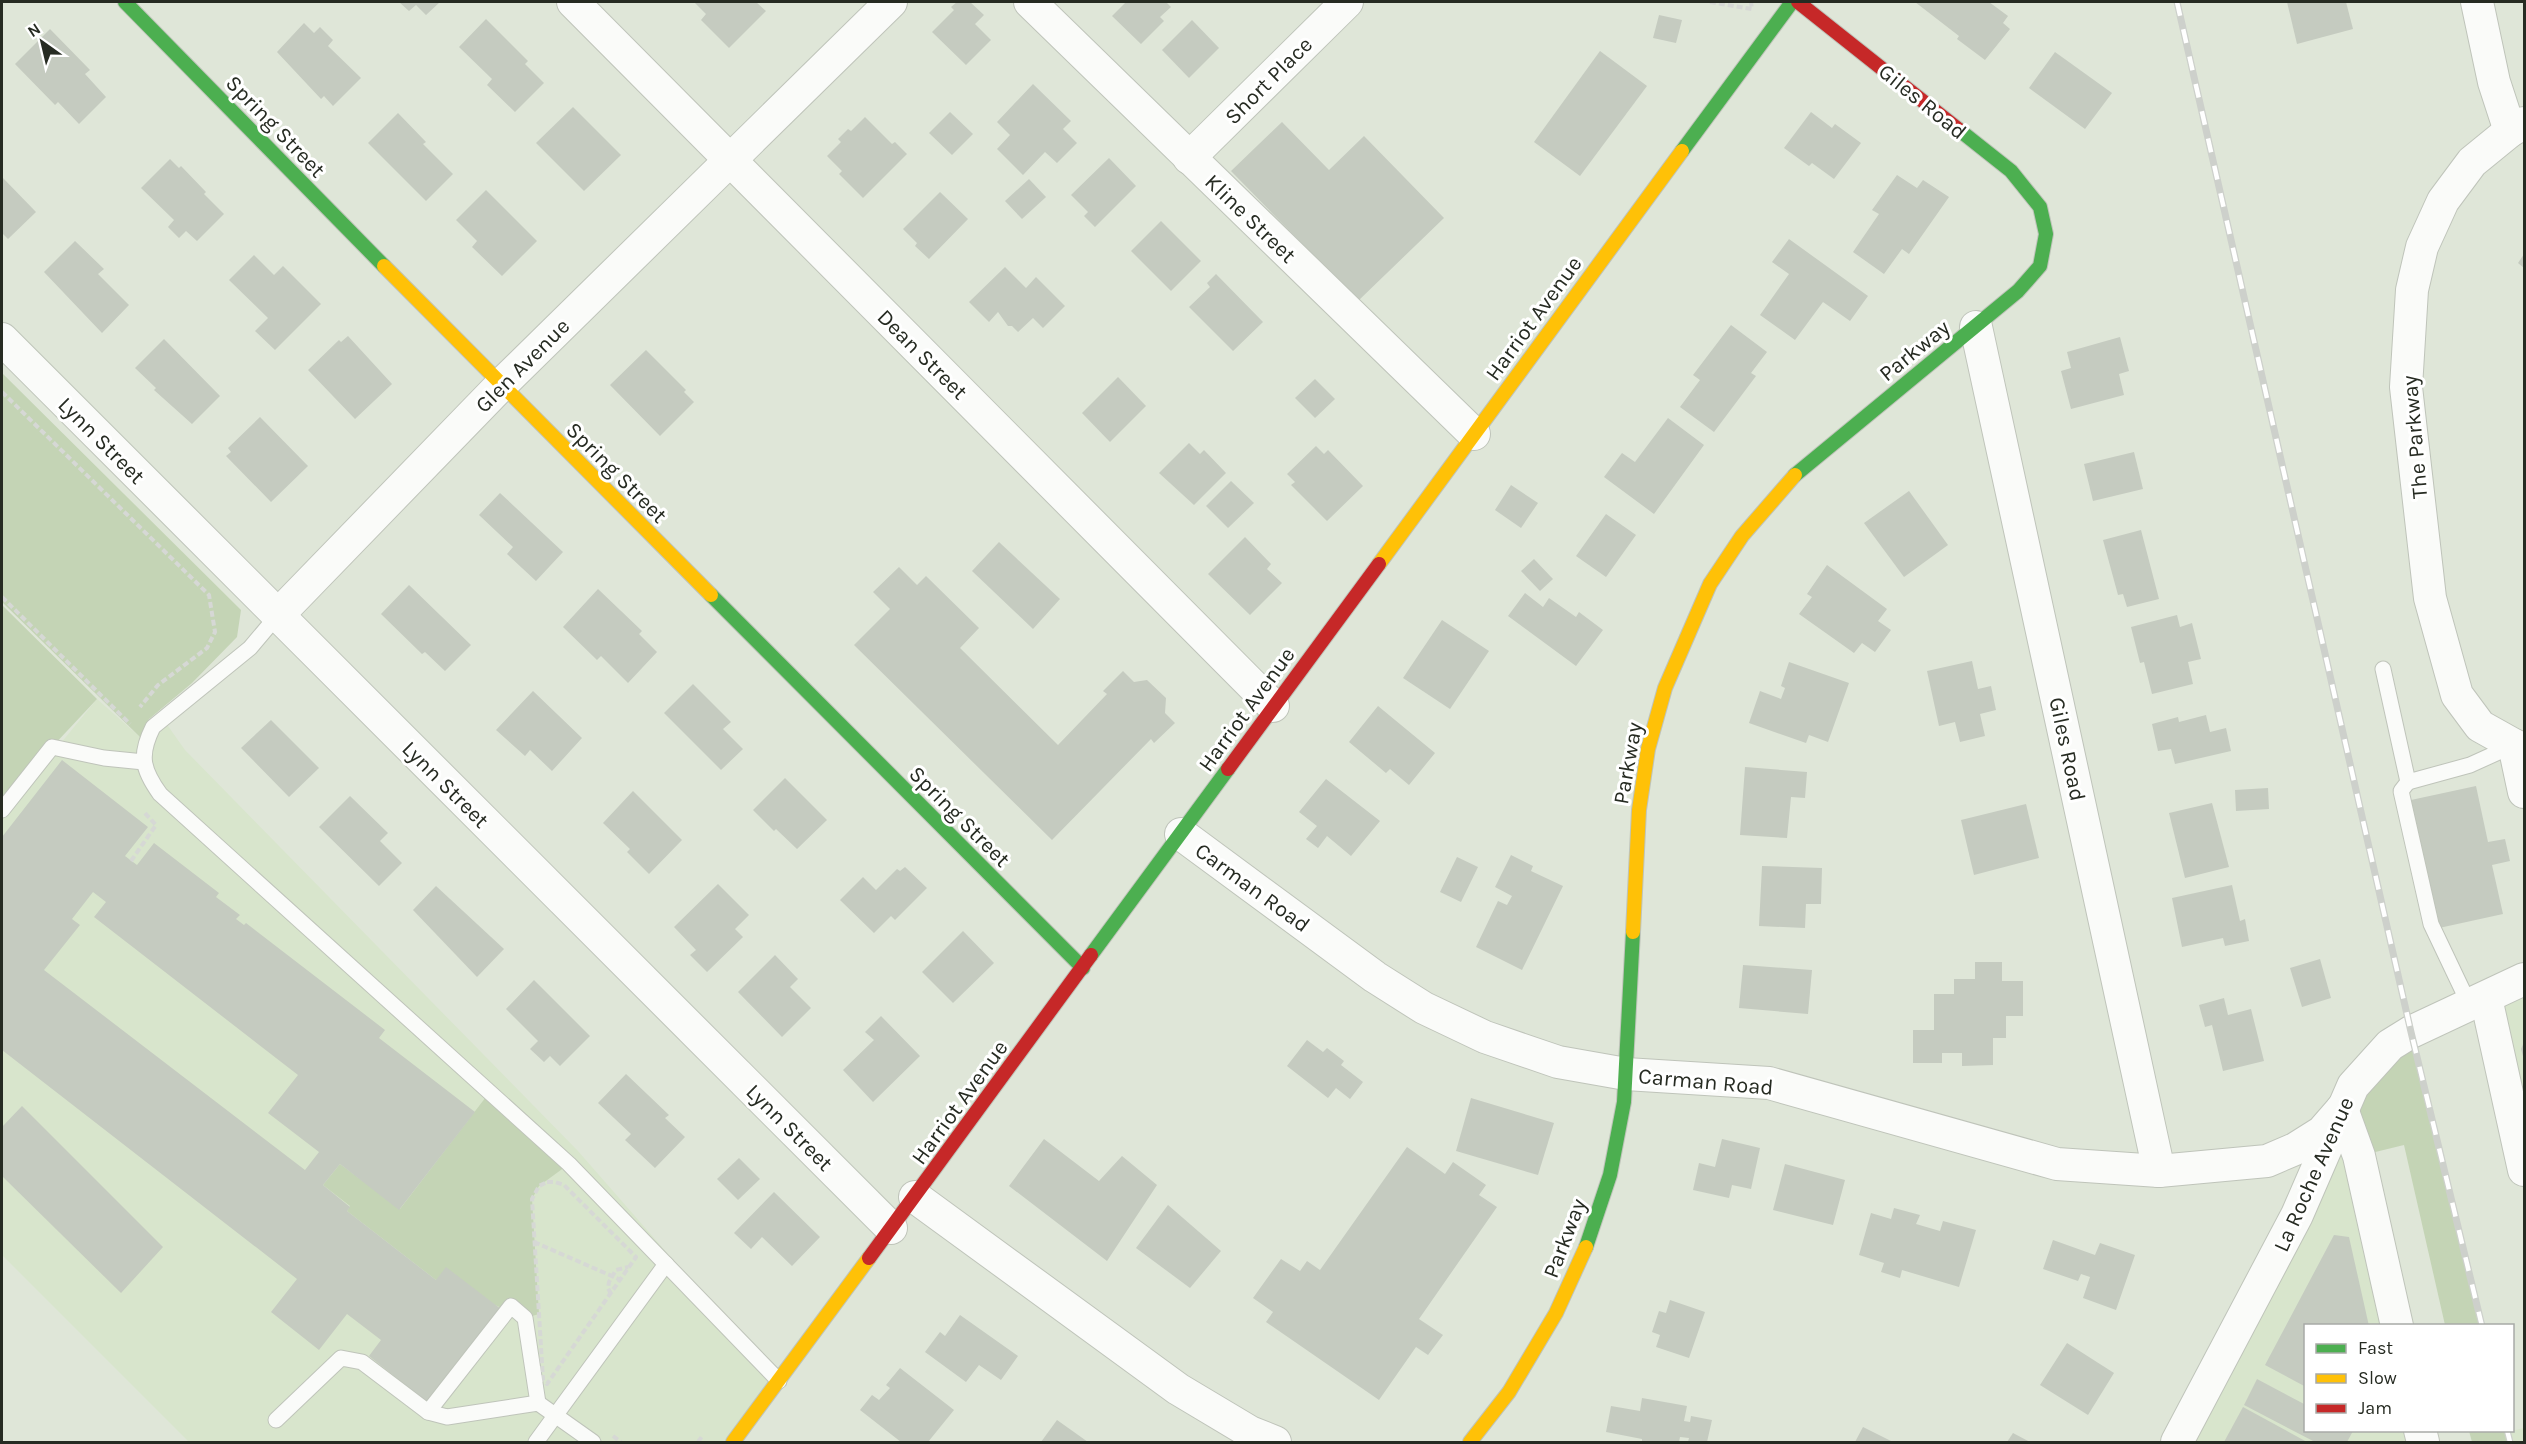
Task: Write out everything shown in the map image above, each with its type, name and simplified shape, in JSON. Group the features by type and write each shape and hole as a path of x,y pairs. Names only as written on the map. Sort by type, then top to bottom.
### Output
{"street":[{"name":"Spring Street","path":"125,2 501,385 1083,968"},
{"name":"Dean Street","path":"573,2 1273,706"},
{"name":"Glen Avenue","path":"277,616 501,385 891,2"},
{"name":"Kline Street","path":"1030,2 1474,434"},
{"name":"Short Place","path":"1189,158 1347,2"},
{"name":"The Parkway","path":"2477,2 2494,82 2517,127 2472,162 2443,201 2422,247 2412,290 2406,387 2430,598 2457,695 2480,726 2519,733"},
{"name":"Giles Road","path":"1787,5 2011,171 2040,207"},
{"name":"Harriot Avenue","path":"734,1443 1787,5"},
{"name":"Parkway","path":"1470,1443 1509,1392 1556,1313 1587,1246 1610,1175 1624,1102 1639,810 1648,748 1665,688 1710,584 1742,536 1792,478 1976,327 2018,291 2040,266 2046,234 2040,207"},
{"name":"Giles Road","path":"1976,327 2159,1171"},
{"name":"Lynn Street","path":"2,339 891,1228"},
{"path":"2519,733 2524,792"},
{"name":"Carman Road","path":"1181,834 1375,977 1424,1008 1485,1037 1558,1062 1626,1074 1769,1083 2057,1164 2159,1171 2267,1161 2295,1149 2322,1132 2342,1109"},
{"name":"La Roche Avenue","path":"2177,1443 2297,1215 2353,1086 2390,1045 2411,1032 2524,979"},
{"path":"2478,1002 2524,1170"},
{"path":"2342,1109 2359,1156 2397,1324"},
{"path":"915,1197 1178,1389 1250,1432 1275,1443"}],"lane":[{"name":"Glen Avenue","path":"144,762 144,745 153,727 250,648 277,616"},
{"path":"2383,669 2408,782"},
{"path":"2478,1002 2431,924 2401,791 2408,782 2470,765 2519,733"},
{"path":"2,810 52,747 144,762 149,779 160,794 569,1164 779,1381"},
{"path":"536,1443 666,1264"},
{"path":"428,1412 510,1306 525,1318 538,1403"},
{"path":"276,1420 341,1358 362,1362 428,1412 447,1417 538,1403 592,1443"}],"path":[{"path":"1710,2 1752,9 1750,2"},
{"path":"2,392 209,595 215,632 207,648 158,685 137,711"},
{"path":"2,597 131,725"},
{"path":"124,760 134,718"},
{"path":"131,861 156,825 137,803"},
{"path":"547,1182 564,1185 636,1257 629,1267 547,1384 543,1380 532,1199 539,1186 547,1182"},
{"path":"534,1242 621,1280"},
{"path":"611,1294 608,1288 612,1276 622,1267 629,1267"}],"shaded area":[{"path":"2,373 241,610 237,637 192,683 149,719 140,737 2,602"},
{"path":"2,605 97,699 52,747 2,810"},
{"path":"97,699 140,737 163,719 185,750 578,1151 779,1381 733,1442 189,1442 2,1255 2,815"},
{"path":"2524,979 2524,1170 2486,998"},
{"path":"2411,1032 2482,1324 2445,1324 2404,1145 2359,1156 2353,1086"},
{"path":"489,1093 569,1164 539,1186 532,1199 539,1314 525,1318 436,1280 347,1211 350,1206 323,1185 340,1164 400,1209"},
{"path":"2342,1109 2397,1324 2304,1324 2304,1432 2420,1432 2423,1442 2177,1442"},
{"path":"2524,1428 2524,1442 2510,1442 2507,1432"},
{"path":"2469,1432 2507,1432 2510,1442 2472,1442"}],"building":[{"path":"399,2 440,2 426,15 416,5 409,11"},
{"path":"694,2 756,2 766,11 729,48 701,20 706,14"},
{"path":"957,2 970,2 984,15 975,24 991,40 966,65 932,32 954,10 951,7"},
{"path":"1126,2 1166,2 1171,7 1160,17 1164,21 1141,44 1112,16"},
{"path":"1915,2 1989,2 2008,16 2003,23 2010,29 1985,60 1957,39 1959,36"},
{"path":"2287,2 2346,2 2353,29 2297,44"},
{"path":"1659,15 1682,20 1676,43 1653,38"},
{"path":"486,19 528,61 525,64 544,83 515,112 487,85 492,79 459,47"},
{"path":"1192,20 1219,48 1189,78 1162,50"},
{"path":"304,23 314,33 320,27 333,40 328,46 361,78 333,106 324,96 321,99 277,52"},
{"path":"50,29 90,70 85,74 106,97 79,124 58,102 55,105 15,64"},
{"path":"1600,51 1647,86 1580,176 1534,142"},
{"path":"2055,52 2112,93 2085,129 2029,88"},
{"path":"1033,84 1071,121 1063,129 1077,143 1057,163 1045,152 1023,175 997,149 1010,135 997,122"},
{"path":"573,107 621,155 584,191 536,143"},
{"path":"950,112 973,134 952,155 929,133"},
{"path":"1811,112 1832,128 1835,124 1861,143 1834,179 1812,163 1809,166 1784,148"},
{"path":"398,113 426,142 423,144 453,174 426,201 368,143"},
{"path":"865,117 892,144 895,142 907,154 863,198 839,174 842,171 827,156 841,142 838,139 848,129 851,131"},
{"path":"1282,122 1329,170 1364,136 1444,218 1358,301 1231,171"},
{"path":"1109,158 1136,186 1095,227 1084,216 1088,212 1071,195"},
{"path":"170,159 179,168 181,166 224,214 197,241 186,231 179,238 168,227 174,220 141,188"},
{"path":"1897,175 1917,188 1923,180 1949,197 1909,254 1902,249 1884,274 1853,252 1879,214 1872,210"},
{"path":"2,177 36,212 8,239 2,233"},
{"path":"1029,179 1046,197 1022,219 1005,201"},
{"path":"486,190 537,241 502,276 472,247 477,241 456,220"},
{"path":"940,192 968,219 929,259 915,246 917,243 903,229"},
{"path":"1161,221 1201,261 1171,291 1131,251"},
{"path":"1789,239 1868,296 1850,321 1823,302 1795,340 1760,315 1789,274 1772,262"},
{"path":"75,241 104,269 98,274 129,305 102,333 44,272"},
{"path":"2524,254 2524,268 2518,263"},
{"path":"254,255 274,275 283,266 321,304 275,350 255,331 268,318 229,280"},
{"path":"1005,267 1026,288 1036,277 1065,306 1043,328 1033,318 1018,332 1012,326 1008,326 998,312 989,322 969,302"},
{"path":"1216,274 1263,322 1233,351 1189,307 1210,287 1207,283"},
{"path":"1731,325 1767,352 1751,373 1756,376 1714,432 1680,407 1700,380 1693,375"},
{"path":"348,336 392,384 355,419 308,370 339,340 341,342"},
{"path":"2120,337 2129,371 2119,374 2124,395 2071,409 2061,371 2071,368 2067,352"},
{"path":"164,339 220,396 192,424 154,390 156,388 135,368"},
{"path":"646,350 686,390 684,392 694,402 660,436 610,385"},
{"path":"1118,377 1146,406 1110,442 1082,413"},
{"path":"1315,379 1335,399 1315,418 1295,398"},
{"path":"260,417 308,466 271,502 226,456 231,452 228,448"},
{"path":"1668,418 1704,445 1654,514 1604,477 1622,453 1635,462"},
{"path":"1189,443 1200,454 1204,450 1226,473 1194,505 1159,473"},
{"path":"1316,446 1324,454 1328,450 1363,486 1327,521 1291,485 1295,482 1287,474"},
{"path":"2134,452 2143,489 2093,501 2084,464"},
{"path":"1231,481 1254,503 1228,528 1206,506"},
{"path":"1511,485 1538,503 1521,528 1495,510"},
{"path":"1909,491 1948,545 1904,577 1864,523"},
{"path":"500,493 563,552 536,581 507,554 513,547 479,515"},
{"path":"1606,514 1636,535 1606,577 1576,556"},
{"path":"2141,530 2159,599 2127,607 2123,594 2118,595 2103,540"},
{"path":"1245,537 1271,564 1267,569 1282,583 1250,615 1208,574"},
{"path":"999,542 1060,599 1033,629 972,571"},
{"path":"1534,559 1553,579 1540,591 1521,571"},
{"path":"1827,565 1887,609 1878,621 1891,630 1875,652 1862,643 1854,653 1799,614 1812,597 1807,594"},
{"path":"899,567 917,585 926,576 979,628 960,648 1058,745 1107,694 1103,691 1123,671 1134,682 1147,680 1166,698 1165,713 1175,723 1154,743 1151,739 1052,840 854,645 890,609 873,592"},
{"path":"409,585 471,645 445,671 425,652 422,654 381,614"},
{"path":"598,589 642,631 639,634 657,652 628,683 601,656 597,660 563,627"},
{"path":"1525,593 1543,607 1549,598 1576,617 1579,612 1603,630 1576,666 1508,616"},
{"path":"2177,615 2180,627 2192,623 2201,659 2188,662 2193,684 2152,694 2144,662 2140,663 2131,627"},
{"path":"1442,620 1489,651 1450,709 1403,678"},
{"path":"1972,661 1978,689 1991,686 1996,710 1980,714 1985,736 1960,742 1955,722 1939,726 1927,671"},
{"path":"1789,662 1849,683 1828,742 1809,735 1806,743 1749,723 1760,691 1781,699 1785,688 1781,686"},
{"path":"693,684 731,722 723,729 743,749 721,770 664,713"},
{"path":"533,691 582,738 552,771 530,750 525,756 496,730"},
{"path":"1378,706 1435,753 1409,785 1390,769 1386,773 1349,742"},
{"path":"2206,715 2210,732 2226,728 2231,751 2175,764 2171,749 2158,751 2152,724 2178,717 2179,722"},
{"path":"271,720 319,768 289,797 241,748"},
{"path":"62,760 148,827 125,856 137,865 154,843 219,893 216,897 240,915 236,919 244,925 246,923 385,1030 379,1038 475,1112 399,1210 340,1164 323,1185 350,1207 347,1211 436,1280 446,1267 501,1309 428,1403 369,1356 381,1340 347,1314 319,1350 271,1312 297,1279 2,1050 2,837","holes":["93,892 106,902 94,917 298,1075 268,1113 319,1152 305,1170 44,970 80,925 72,919"]},
{"path":"1745,767 1807,772 1805,798 1791,797 1787,838 1740,835"},
{"path":"785,778 827,820 797,849 753,810"},
{"path":"1326,779 1380,821 1351,856 1327,836 1318,848 1306,839 1317,826 1299,812"},
{"path":"2476,786 2488,842 2505,839 2510,861 2492,865 2503,914 2439,928 2411,800"},
{"path":"2268,788 2269,809 2236,811 2235,790"},
{"path":"633,791 682,840 649,874 627,852 630,849 603,823"},
{"path":"350,796 388,833 380,841 402,863 379,886 319,827"},
{"path":"2212,803 2229,867 2185,878 2169,813"},
{"path":"2026,804 2039,858 1974,875 1961,820"},
{"path":"1511,855 1533,866 1531,871 1563,886 1522,970 1476,947 1498,901 1507,905 1512,896 1495,887"},
{"path":"1457,857 1478,867 1461,902 1440,892"},
{"path":"1762,866 1822,868 1821,904 1806,904 1805,928 1759,926"},
{"path":"905,867 927,888 895,920 891,916 874,933 840,900 863,877 876,890 897,869 900,871"},
{"path":"718,884 749,915 735,929 743,937 707,972 690,955 696,950 674,927"},
{"path":"2232,885 2240,921 2245,919 2249,941 2225,946 2223,938 2182,947 2172,898"},
{"path":"436,886 504,949 477,977 413,910"},
{"path":"963,931 994,963 953,1003 922,972"},
{"path":"775,955 798,979 790,987 811,1008 782,1037 738,992"},
{"path":"2320,959 2331,998 2302,1007 2290,968"},
{"path":"1975,962 2002,962 2002,981 2023,981 2023,1016 2006,1016 2006,1038 1993,1038 1993,1065 1962,1066 1962,1053 1942,1053 1942,1063 1913,1063 1913,1030 1934,1030 1934,994 1954,994 1954,979 1975,979"},
{"path":"1743,965 1812,970 1808,1014 1739,1008"},
{"path":"534,980 590,1036 560,1066 550,1056 544,1062 530,1049 538,1041 506,1009"},
{"path":"2224,998 2228,1015 2251,1009 2264,1061 2223,1071 2212,1025 2205,1027 2199,1005"},
{"path":"881,1016 920,1056 873,1102 843,1070 874,1040 865,1032"},
{"path":"1307,1040 1323,1052 1327,1048 1344,1061 1341,1065 1363,1082 1350,1099 1336,1088 1328,1098 1287,1066"},
{"path":"2524,1042 2524,1060 2521,1049"},
{"path":"626,1074 669,1115 665,1118 685,1137 655,1168 625,1140 631,1134 598,1103"},
{"path":"1471,1098 1554,1123 1538,1175 1456,1151"},
{"path":"22,1106 163,1247 121,1293 2,1176 2,1127"},
{"path":"1044,1139 1099,1181 1122,1156 1157,1185 1107,1261 1009,1186"},
{"path":"1722,1139 1760,1148 1751,1189 1732,1185 1729,1198 1693,1190 1699,1163 1715,1167"},
{"path":"1407,1147 1445,1174 1453,1162 1486,1185 1479,1195 1497,1207 1419,1319 1443,1335 1428,1355 1416,1347 1379,1400 1266,1322 1273,1312 1253,1298 1281,1259 1300,1271 1307,1261 1320,1270"},
{"path":"739,1158 760,1179 738,1200 717,1179"},
{"path":"1785,1164 1845,1180 1833,1225 1773,1210"},
{"path":"774,1192 820,1237 792,1266 762,1237 751,1249 734,1233"},
{"path":"1168,1205 1221,1251 1190,1288 1136,1248"},
{"path":"1894,1208 1920,1215 1916,1224 1940,1231 1943,1221 1976,1230 1959,1287 1902,1270 1900,1278 1881,1272 1884,1263 1859,1255 1871,1213 1891,1219"},
{"path":"2334,1235 2349,1237 2369,1324 2304,1324 2304,1386 2265,1365"},
{"path":"2053,1240 2095,1255 2100,1243 2135,1255 2116,1310 2083,1298 2090,1277 2081,1274 2078,1281 2043,1269"},
{"path":"1670,1300 1705,1312 1689,1358 1656,1347 1660,1335 1652,1332 1659,1311 1666,1313"},
{"path":"960,1315 1018,1356 1001,1380 979,1365 966,1382 925,1352 940,1332 945,1336"},
{"path":"2067,1343 2114,1373 2088,1415 2040,1385"},
{"path":"900,1368 954,1410 928,1442 901,1442 860,1410 872,1395 879,1400 890,1388 886,1385"},
{"path":"2257,1379 2304,1404 2304,1432 2352,1432 2347,1442 2315,1442 2244,1405"},
{"path":"1642,1398 1687,1406 1684,1421 1690,1422 1691,1416 1712,1420 1707,1442 1688,1442 1689,1438 1680,1437 1679,1442 1642,1442 1642,1439 1606,1432 1611,1406 1640,1411"},
{"path":"2243,1407 2307,1442 2224,1442"},
{"path":"1057,1420 1088,1442 1041,1442"},
{"path":"1863,1427 1893,1442 1855,1442"},
{"path":"2013,1433 2030,1442 2007,1442"}],"railway":[{"path":"2177,2 2411,1032 2482,1324"},
{"path":"2508,1432 2510,1442"}],"traffic: fast":[{"path":"125,2 384,266"},
{"path":"1682,151 1792,2"},
{"path":"1795,475 2018,291 2040,266 2046,234 2040,207 2011,171 1958,129"},
{"path":"711,595 1083,968"},
{"path":"1091,955 1228,769"},
{"path":"1586,1247 1610,1175 1624,1102 1633,932"}],"traffic: slow":[{"path":"1379,564 1682,151"},
{"path":"384,266 711,595"},
{"path":"1633,932 1639,810 1648,749 1665,688 1710,584 1742,536 1795,475"},
{"path":"1470,1442 1509,1392 1556,1313 1586,1247"},
{"path":"733,1442 869,1258"}],"traffic: jam":[{"path":"1798,2 1958,129"},
{"path":"1228,769 1379,564"},
{"path":"869,1258 1091,955"}]}
